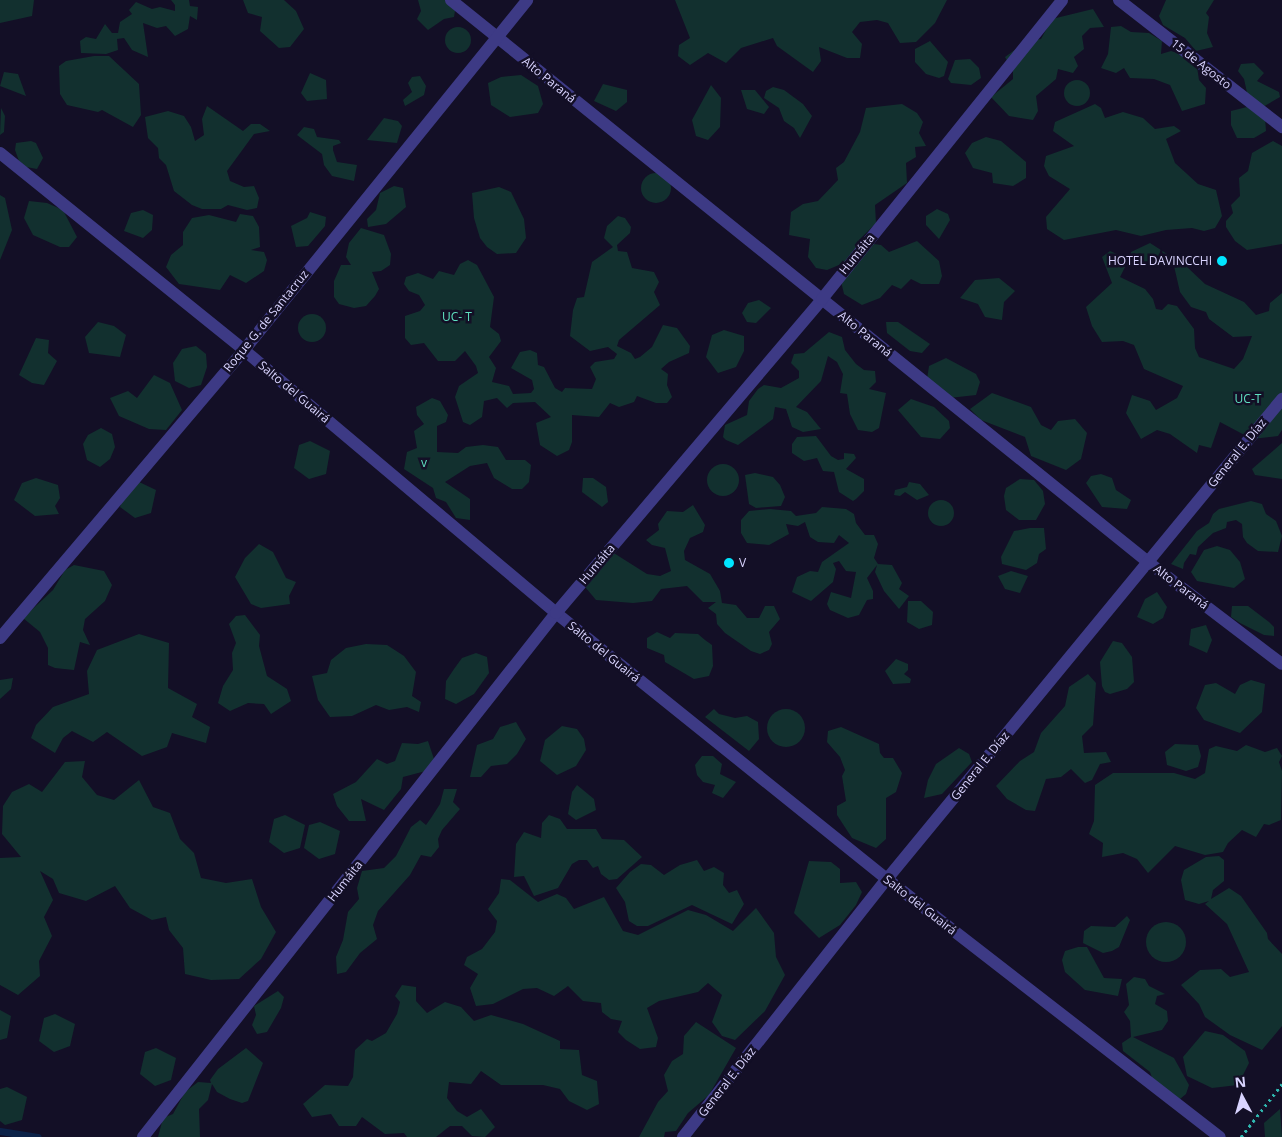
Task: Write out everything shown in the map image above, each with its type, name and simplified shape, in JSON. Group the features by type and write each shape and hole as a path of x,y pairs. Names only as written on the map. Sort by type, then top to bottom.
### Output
{"street":[{"name":"Alto Paraná","path":"451,0 1148,562 1282,664"},
{"name":"Roque G. de Santacruz","path":"0,638 244,350 527,0"},
{"name":"Humáita","path":"143,1137 556,613 822,299 1062,0"},
{"name":"15 de Agosto","path":"1119,0 1282,127"},
{"name":"Salto del Guairá","path":"0,153 244,350 556,613 887,879 1220,1137"},
{"name":"General E. Díaz","path":"683,1137 887,879 1282,399"}],"path":[{"path":"1241,1137 1282,1084"}],"green space":[{"path":"0,0 34,0 32,16 0,23"},
{"path":"171,0 189,0 190,6 198,7 197,20 190,16 188,29 175,36 166,26 157,28 143,23 148,57 132,50 124,38 117,39 118,50 106,54 81,53 80,41 86,37 96,39 105,24 112,33 118,33 120,22 132,14 129,10 136,2 152,9 160,7 175,11 175,5"},
{"path":"243,0 284,0 296,11 304,29 290,47 279,48 260,31 262,17 248,13"},
{"path":"418,0 446,0 455,11 454,17 444,19 428,30 417,19 421,11"},
{"path":"675,0 947,0 935,23 916,42 900,43 888,23 877,20 860,22 852,32 862,44 860,58 847,58 819,47 821,61 813,72 777,46 773,38 741,48 726,63 708,53 690,65 678,56 679,45 690,38"},
{"path":"1166,0 1214,0 1206,13 1209,17 1207,33 1213,47 1196,51 1185,38 1163,25 1159,16"},
{"path":"1093,9 1104,27 1090,28 1082,36 1084,49 1074,57 1078,66 1073,73 1058,69 1056,79 1036,96 1038,111 1033,120 1009,116 991,97 1013,79 1013,72 1005,57 1027,41 1041,39 1052,19"},
{"path":"1121,26 1131,32 1149,33 1162,41 1161,54 1171,51 1183,55 1197,67 1199,80 1206,88 1205,104 1182,111 1170,85 1154,79 1130,78 1124,68 1116,73 1101,68 1108,54 1111,27"},
{"path":"458,27 468,30 471,40 468,50 458,53 448,50 445,40 448,30"},
{"path":"930,41 948,62 944,76 939,78 926,74 915,62 915,49"},
{"path":"94,56 109,56 139,84 141,115 133,127 102,110 98,112 67,105 60,94 59,66 66,61"},
{"path":"970,59 979,68 981,78 971,85 951,83 948,79 955,60"},
{"path":"1254,63 1264,73 1257,81 1279,92 1280,97 1261,108 1248,97 1244,79 1238,71 1241,64"},
{"path":"4,72 18,74 26,96 0,86"},
{"path":"310,73 326,80 327,99 307,101 301,93"},
{"path":"521,75 538,86 543,104 538,113 510,117 491,105 488,83 501,77"},
{"path":"420,76 426,86 424,95 405,106 403,100 412,92 408,83 412,77"},
{"path":"1077,80 1086,84 1090,93 1086,102 1077,106 1068,102 1064,93 1068,84"},
{"path":"603,84 627,90 627,102 616,111 594,101"},
{"path":"711,85 721,98 720,127 708,140 696,136 692,120"},
{"path":"773,87 784,90 803,104 812,116 800,138 794,128 784,121 779,108 764,98 766,91"},
{"path":"741,90 755,90 769,107 764,114 747,109"},
{"path":"902,104 917,113 923,122 919,133 926,146 915,147 916,157 906,163 907,183 875,205 876,223 859,240 856,254 846,262 827,270 816,268 808,257 810,239 789,235 791,212 803,204 818,201 838,180 836,168 844,162 860,132 866,108"},
{"path":"1095,104 1101,108 1105,118 1123,112 1143,118 1155,129 1174,126 1181,131 1166,139 1175,163 1198,184 1216,190 1222,216 1215,228 1204,231 1192,228 1166,230 1141,236 1116,230 1064,240 1047,229 1046,217 1070,189 1049,176 1044,166 1046,156 1074,146 1053,131 1055,122"},
{"path":"207,106 243,131 251,124 260,124 270,131 254,134 227,171 230,181 244,187 254,186 259,198 257,208 247,210 228,205 221,209 202,209 192,205 174,191 166,165 159,158 158,148 148,138 145,117 168,111 184,116 191,127 195,141 204,135 202,119"},
{"path":"1247,107 1265,118 1266,131 1254,138 1237,138 1231,125 1231,111"},
{"path":"1,108 5,116 4,132 0,135"},
{"path":"384,118 398,121 402,126 397,143 367,140"},
{"path":"304,127 314,129 317,137 339,140 341,143 333,146 337,162 357,165 354,181 332,176 324,165 322,154 297,135"},
{"path":"986,137 1001,141 1026,162 1026,178 1013,186 993,183 992,173 973,168 965,153 972,143"},
{"path":"31,141 36,143 43,158 37,169 26,167 19,161 15,150 16,143"},
{"path":"1273,141 1282,146 1282,244 1247,250 1235,241 1226,227 1226,221 1233,213 1231,205 1240,196 1239,178 1248,171 1252,153"},
{"path":"656,173 662,174 670,182 670,194 662,202 656,203 650,202 642,194 641,188 642,182 650,174"},
{"path":"394,186 403,188 406,207 386,224 368,227 367,219 376,210 380,193"},
{"path":"499,187 511,192 524,219 526,238 516,253 497,254 487,247 480,238 474,218 472,193"},
{"path":"0,195 5,198 12,230 0,260"},
{"path":"29,201 47,203 63,210 77,237 69,247 60,247 33,235 24,218"},
{"path":"937,209 948,214 950,220 939,239 926,225 926,216"},
{"path":"143,210 153,215 152,230 143,238 124,231 131,213"},
{"path":"310,212 326,217 325,226 308,246 296,247 291,226 307,218"},
{"path":"240,214 253,216 259,227 260,247 251,250 264,252 267,260 264,271 246,283 230,275 220,290 179,284 166,267 171,255 183,245 183,232 192,218 209,215 236,222"},
{"name":"UC- T","path":"618,216 625,218 631,227 630,233 617,245 618,251 627,252 632,268 654,272 659,282 654,292 660,305 619,340 617,346 631,353 635,359 652,347 663,325 677,328 690,346 689,353 669,362 661,369 668,374 667,385 672,397 667,403 656,403 637,396 634,402 619,407 610,403 599,417 572,415 572,442 569,450 557,456 540,445 536,423 551,417 535,402 513,403 507,408 497,398 484,401 482,417 470,425 463,422 455,397 459,386 478,373 476,366 465,351 455,361 438,361 424,343 411,345 405,338 405,316 420,311 425,305 419,295 409,291 404,284 406,277 418,273 433,279 439,271 454,275 460,264 468,260 477,265 494,297 490,327 499,334 501,341 489,357 496,368 492,382 509,386 513,394 531,393 534,389 532,380 511,368 520,352 530,350 537,353 538,365 544,367 555,388 562,392 565,388 592,389 596,379 590,367 595,362 614,359 617,354 608,347 590,351 570,336 573,310 577,298 584,297 592,262 613,247 604,238 607,226"},
{"path":"361,228 384,235 391,254 390,265 381,271 372,272 379,289 375,296 366,306 354,308 339,304 334,297 334,281 341,265 351,265 346,257 349,243"},
{"path":"917,241 939,261 942,276 939,284 921,284 911,279 901,289 892,285 880,298 862,305 844,294 840,277 867,243 881,245 889,252"},
{"name":"UC-T","path":"1150,243 1186,266 1205,284 1244,302 1256,315 1269,311 1270,303 1282,293 1282,430 1278,436 1252,439 1220,422 1211,448 1199,445 1197,453 1170,434 1157,430 1141,439 1126,413 1132,395 1150,401 1156,410 1177,398 1183,386 1144,369 1134,345 1123,341 1102,342 1092,326 1086,307 1112,283 1102,257 1110,251 1119,255 1125,267 1120,277 1145,289 1153,299 1156,309 1162,310 1168,304 1177,306 1194,329 1195,348 1199,357 1234,369 1243,359 1252,336 1233,337 1209,319 1206,312 1191,307 1180,292 1174,266 1165,261 1130,262 1131,252"},
{"path":"999,278 1015,291 1004,302 1002,320 985,317 978,304 960,298 975,280"},
{"path":"759,300 771,308 756,323 747,322 742,313 748,303"},
{"path":"312,314 322,318 326,328 322,338 312,342 302,338 298,328 302,318"},
{"path":"98,322 114,326 126,335 120,357 89,353 85,337"},
{"path":"886,322 898,322 930,344 922,353 910,351 887,333"},
{"path":"724,330 744,336 744,351 736,367 718,373 706,357 712,335"},
{"path":"829,332 842,337 845,350 856,364 864,370 875,371 876,382 869,389 886,393 879,428 872,432 858,430 850,414 847,394 840,393 843,374 837,362 828,356 821,381 796,407 807,412 821,429 803,432 792,427 786,409 775,407 773,419 738,445 726,440 723,437 725,425 747,415 749,401 758,389 764,385 781,388 799,378 799,371 791,363 794,354 804,353"},
{"path":"36,338 49,340 48,353 57,361 44,385 32,383 19,375"},
{"path":"196,346 206,354 207,367 201,385 189,388 175,381 173,363 182,349"},
{"path":"946,358 976,374 980,382 976,395 949,398 926,386 929,366"},
{"path":"154,375 170,383 182,410 166,430 149,429 119,416 110,398 128,391 137,398"},
{"path":"992,393 1031,407 1041,425 1051,430 1058,421 1075,419 1087,433 1081,459 1066,470 1031,456 1025,437 981,420 970,409"},
{"name":"v","path":"432,398 440,401 448,415 446,422 437,426 437,452 458,453 466,447 483,445 498,447 506,460 525,460 531,465 529,482 522,489 512,489 494,478 487,463 470,466 445,482 470,499 470,520 456,518 446,502 436,498 433,488 404,469 407,452 417,448 414,431 424,424 417,415 416,407"},
{"path":"911,399 934,407 949,421 950,428 940,439 921,437 898,410"},
{"path":"101,428 112,434 115,447 110,459 100,467 87,460 83,444 88,435"},
{"path":"816,436 831,456 838,460 844,459 844,453 854,454 856,458 846,469 864,479 864,491 853,501 839,492 834,472 823,471 817,458 804,461 792,453 792,444 797,437"},
{"path":"310,441 330,451 326,474 309,479 294,468 299,445"},
{"path":"1282,443 1282,479 1255,475 1252,469"},
{"path":"723,464 729,465 734,469 738,474 738,486 734,491 729,495 723,496 717,495 712,491 708,486 707,480 708,474 712,469 717,465"},
{"path":"755,473 773,477 780,485 785,497 781,506 756,508 749,504 745,475"},
{"path":"1101,474 1112,478 1116,490 1131,500 1127,509 1102,507 1086,483 1091,476"},
{"path":"36,478 58,485 60,498 55,506 59,514 35,516 14,500 22,483"},
{"path":"583,478 593,478 606,487 608,502 602,507 582,492"},
{"path":"1020,479 1034,480 1043,491 1045,504 1036,520 1019,520 1006,510 1004,496 1006,488"},
{"path":"137,481 156,490 151,513 135,518 120,507 125,492"},
{"path":"909,482 920,484 929,495 917,500 905,492 900,496 894,495 895,490 907,487"},
{"path":"941,500 950,504 954,513 950,522 941,526 932,522 928,513 932,504"},
{"path":"1251,501 1262,504 1266,514 1276,521 1282,536 1278,552 1258,551 1247,543 1243,537 1242,524 1236,520 1227,522 1226,528 1213,533 1198,547 1196,555 1190,554 1184,563 1183,569 1171,564 1197,531 1209,523 1213,514 1219,509"},
{"path":"693,505 705,525 703,532 690,538 684,551 685,560 710,574 720,591 722,603 736,605 747,618 759,618 765,606 774,606 780,619 769,632 772,644 769,650 760,654 751,651 725,633 717,624 716,614 708,608 716,602 703,602 687,586 661,589 652,601 633,603 596,600 581,582 609,550 647,574 660,576 671,571 665,548 652,545 646,540 659,530 658,524 667,511 683,512"},
{"path":"822,507 846,509 854,514 856,523 865,535 874,535 878,544 874,558 878,564 892,565 902,583 899,589 909,596 899,609 884,591 875,572 877,565 867,578 873,591 873,599 867,600 859,615 848,618 830,610 827,604 831,592 851,598 856,572 846,571 839,561 833,563 836,569 833,582 811,601 792,592 797,577 810,571 818,572 822,562 849,543 839,535 834,543 818,542 810,537 805,522 798,526 786,524 789,534 769,545 747,543 741,533 741,520 749,511 770,509 791,511 796,516 816,513"},
{"path":"1044,528 1046,549 1039,554 1037,563 1026,570 1002,564 1001,557 1014,531"},
{"path":"259,544 273,552 286,578 296,582 289,596 290,604 261,608 251,604 235,577 245,558"},
{"path":"1217,546 1230,550 1240,562 1245,579 1234,588 1197,581 1191,572 1204,550"},
{"path":"74,565 104,571 112,585 105,601 85,619 83,630 90,645 80,642 74,670 55,668 48,665 48,648 40,632 23,618 53,590 65,570"},
{"path":"1011,571 1028,576 1020,593 1005,589 998,576"},
{"path":"1157,592 1167,607 1163,618 1153,624 1137,617 1145,599"},
{"path":"908,601 921,601 933,612 932,625 919,629 907,622"},
{"path":"1232,606 1248,606 1274,627 1274,636 1264,635 1231,617"},
{"path":"245,615 260,635 259,646 267,676 287,689 291,701 271,714 264,704 248,703 230,711 218,703 223,686 233,670 232,653 236,643 229,624 236,616"},
{"path":"1206,625 1212,640 1207,653 1189,645 1191,629"},
{"path":"657,632 670,638 675,633 698,634 712,645 713,666 709,676 694,679 665,662 664,655 647,648 647,638"},
{"path":"139,634 169,643 168,688 197,704 192,717 210,727 206,743 172,733 167,747 142,756 107,732 93,742 72,731 63,738 55,753 31,738 36,725 53,707 89,694 87,671 97,650"},
{"path":"1113,641 1122,643 1132,657 1134,682 1127,689 1110,694 1105,692 1102,686 1100,662"},
{"path":"366,644 387,645 404,656 416,672 412,696 421,702 419,712 407,707 389,710 376,705 352,716 330,717 318,700 312,676 327,673 331,660 346,648"},
{"path":"476,653 487,657 489,673 474,694 456,704 445,699 446,681 454,669 462,658"},
{"path":"896,659 908,664 908,670 904,674 911,679 910,683 893,684 885,671"},
{"path":"1088,674 1096,683 1093,725 1082,736 1084,753 1106,752 1111,762 1100,764 1092,780 1085,783 1071,769 1061,777 1046,779 1035,811 1026,810 1007,799 996,786 1020,761 1034,752 1041,733 1065,706 1069,687"},
{"path":"13,678 11,689 0,699 0,680"},
{"path":"1251,680 1265,684 1262,712 1240,733 1204,720 1196,708 1205,685 1216,683 1235,694 1240,685"},
{"path":"714,709 719,714 735,718 747,716 758,722 759,739 749,751 705,717"},
{"path":"786,709 799,715 805,728 799,741 786,747 773,741 767,728 773,715"},
{"path":"516,722 526,739 517,754 507,764 491,766 481,777 470,777 477,745 493,739 500,727"},
{"path":"562,726 577,729 584,739 586,750 576,766 557,775 540,761 545,740"},
{"path":"841,727 879,744 880,753 884,758 893,758 902,773 896,792 886,798 886,839 876,848 852,838 837,815 837,806 846,801 842,776 845,770 840,757 827,742 828,731"},
{"path":"428,741 437,768 403,777 401,789 384,810 361,799 366,821 349,821 337,806 333,794 356,782 377,759 387,764 395,761 402,743 418,744"},
{"path":"1175,744 1198,745 1201,756 1198,767 1186,771 1167,765 1165,752"},
{"path":"1246,745 1265,752 1277,748 1282,756 1279,762 1282,771 1281,820 1269,825 1264,824 1256,837 1242,830 1228,843 1223,852 1205,855 1175,846 1148,873 1137,859 1123,853 1102,857 1103,843 1089,834 1094,821 1095,785 1113,773 1174,773 1195,779 1205,773 1209,749 1216,746 1237,751"},
{"path":"959,748 969,754 972,762 942,794 924,798 928,780 936,764"},
{"path":"702,756 713,756 722,764 720,774 736,782 723,798 712,793 715,785 703,782 697,775 695,765"},
{"path":"85,761 82,777 97,795 114,800 139,780 153,807 170,813 180,839 194,853 201,878 226,883 252,879 261,907 276,932 261,959 239,979 211,980 185,974 183,948 169,930 166,917 152,920 130,908 115,886 86,901 59,893 53,879 40,871 53,900 44,917 52,936 39,961 40,976 18,995 0,985 0,858 21,857 2,834 3,806 12,792 29,784 42,792 65,762"},
{"path":"577,785 594,799 596,810 576,820 568,814 572,792"},
{"path":"444,789 457,789 453,802 460,809 442,830 438,839 439,847 431,857 421,855 410,875 378,911 373,925 377,939 360,953 346,972 337,974 336,957 343,940 348,912 359,899 357,888 362,871 384,868 396,856 411,827 420,820 426,825 440,804"},
{"path":"285,815 305,825 300,848 284,853 269,842 274,819"},
{"path":"549,815 560,819 567,829 596,829 602,839 624,840 642,857 617,879 609,880 601,874 598,866 593,868 587,860 579,860 572,864 558,888 534,896 524,876 514,877 516,844 524,832 541,838 542,823"},
{"path":"320,822 340,831 335,854 319,859 304,848 309,825"},
{"path":"1219,856 1224,860 1224,881 1213,890 1211,899 1229,888 1241,896 1267,933 1268,939 1282,954 1282,1026 1262,1050 1230,1035 1205,1017 1199,1004 1181,985 1200,970 1221,969 1230,977 1249,972 1227,924 1205,904 1209,901 1199,904 1185,900 1181,880 1184,870 1206,857"},
{"path":"697,860 704,871 714,867 724,873 723,885 729,893 737,890 744,904 732,924 692,905 648,926 637,926 629,921 625,902 616,888 630,872 641,864 651,865 664,875 680,865"},
{"path":"809,861 831,862 840,869 840,883 856,882 862,892 856,905 840,925 819,938 794,913"},
{"path":"501,879 510,880 538,902 557,894 566,898 574,909 604,897 623,931 638,935 688,910 706,915 733,931 756,908 774,933 776,957 785,975 765,1011 735,1040 722,1036 712,1022 722,995 708,983 698,992 659,1001 647,1008 658,1038 656,1047 640,1049 618,1032 622,1021 611,1019 602,1012 601,1003 583,1001 568,986 554,996 537,988 523,989 493,1004 476,1006 470,988 478,974 464,965 467,957 482,949 495,932 497,921 488,909 499,893"},
{"path":"1127,916 1130,920 1119,947 1103,953 1083,943 1084,931 1091,926 1115,927"},
{"path":"1162,922 1170,922 1177,925 1183,931 1186,942 1183,953 1177,959 1170,962 1162,962 1155,959 1149,953 1146,946 1146,938 1149,931 1155,925"},
{"path":"1078,947 1087,947 1104,978 1122,979 1118,996 1085,990 1065,972 1062,960 1065,951"},
{"path":"1134,977 1145,979 1149,986 1165,994 1157,996 1155,1004 1167,1011 1168,1021 1162,1030 1133,1037 1174,1058 1189,1085 1186,1094 1180,1099 1153,1080 1150,1072 1123,1051 1122,1043 1131,1037 1130,1021 1124,1012 1129,1005 1126,984"},
{"path":"402,985 416,987 416,1001 427,1013 445,1002 461,1007 474,1021 491,1015 523,1024 560,1041 560,1049 579,1050 582,1075 597,1081 599,1104 587,1110 569,1101 560,1089 543,1085 501,1085 481,1071 471,1084 449,1082 447,1098 457,1111 467,1117 481,1109 495,1127 485,1137 472,1136 462,1126 450,1126 436,1137 407,1137 404,1133 385,1134 362,1117 356,1126 339,1126 331,1114 312,1117 303,1104 325,1085 348,1086 353,1077 355,1050 367,1039 372,1041 386,1033 397,1014 400,1002 395,996"},
{"path":"278,991 284,997 281,1008 267,1032 257,1034 252,1025 256,1015 254,1006"},
{"path":"0,1010 11,1016 7,1038 0,1040"},
{"path":"55,1014 75,1024 70,1046 54,1052 39,1041 44,1018"},
{"path":"696,1022 736,1048 709,1095 688,1113 676,1131 665,1132 664,1137 639,1137 658,1102 668,1091 664,1075 672,1061 683,1054 684,1036"},
{"path":"1205,1031 1223,1035 1245,1051 1249,1063 1238,1085 1212,1088 1187,1076 1183,1057"},
{"path":"156,1048 176,1058 171,1080 155,1086 140,1074 145,1052"},
{"path":"246,1048 263,1063 248,1101 242,1103 230,1099 217,1092 212,1084 208,1100 199,1109 200,1137 158,1137 163,1118 173,1114 185,1092 198,1082 211,1083 210,1080 218,1069"},
{"path":"7,1087 27,1097 22,1120 5,1125 0,1121 0,1089"},
{"path":"1280,1109 1282,1137 1265,1137 1264,1123"}],"waterway":[{"path":"0,1131 38,1137"}],"place":[{"name":"HOTEL DAVINCCHI","path":"1222,261"},
{"name":"V","path":"729,563"}]}
